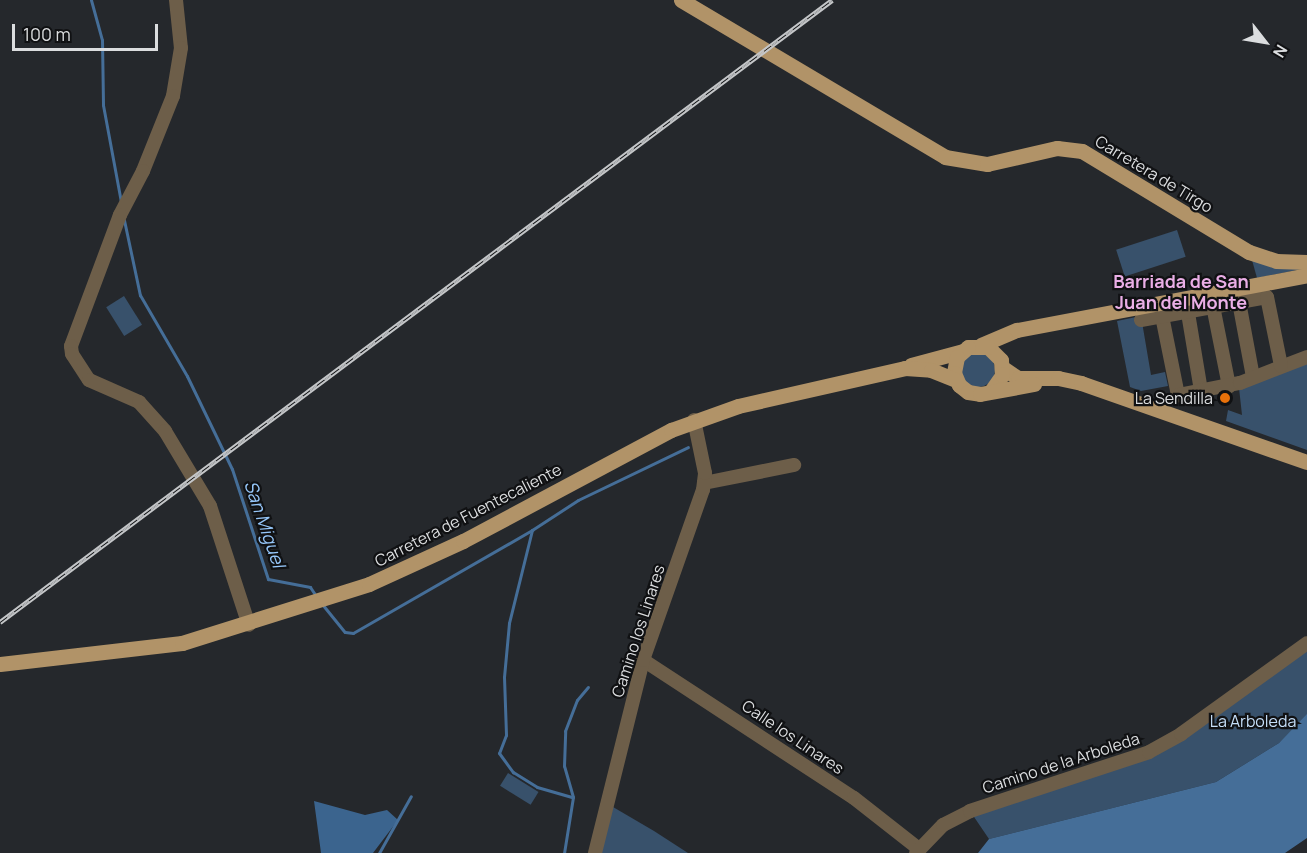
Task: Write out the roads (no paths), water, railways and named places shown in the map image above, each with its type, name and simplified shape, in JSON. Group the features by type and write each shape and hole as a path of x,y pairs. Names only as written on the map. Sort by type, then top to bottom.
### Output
{"main road":[{"name":"Carretera de Tirgo","path":"681,0 945,157 987,164 1057,148 1082,151 1249,252 1276,261 1307,261"},
{"path":"956,380 954,364 963,351 1017,330 1188,303 1307,275"},
{"path":"991,391 1000,381 1004,341 1017,330"},
{"path":"981,345 1018,378 1068,379 1183,407 1307,462"},
{"name":"Carretera de Fuentecaliente","path":"0,664 146,649 249,625 419,563 694,420 758,401 905,368 963,351"},
{"path":"905,368 931,370 956,380 968,392 991,391 1048,378"}],"street":[{"path":"176,0 181,48 173,96 122,211 71,346 74,362 89,380 139,402 165,431 210,506 249,625"},
{"path":"1142,320 1162,316 1188,303 1214,306 1267,297 1281,366"},
{"path":"1239,302 1253,377"},
{"path":"1188,303 1202,391"},
{"path":"1214,306 1228,386"},
{"path":"1162,316 1177,393 1183,407 1202,391 1228,386 1307,357"},
{"name":"Camino los Linares","path":"595,853 643,660 704,483 694,420"},
{"path":"704,483 794,465"},
{"name":"Camino de la Arboleda","path":"917,851 943,825 970,811 1149,752 1180,734 1307,643"},
{"name":"Calle los Linares","path":"643,660 854,798 917,851"}],"waterway":[{"name":"San Miguel","path":"91,0 102,40 103,105 121,202"},
{"name":"San Miguel","path":"124,220 140,295 187,376 232,469 268,579 310,587 316,596"},
{"path":"532,530 578,500 688,447"},
{"name":"San Miguel","path":"322,604 345,632 353,633 532,530 509,623 504,677 506,735 499,753 513,772 537,787 573,797 564,853"},
{"path":"573,797 564,766 565,731 577,700 588,687"},
{"path":"379,853 411,796"}],"railway":[{"path":"0,622 832,0"}],"place":[{"name":"La Sendilla","path":"1225,398"}],"district":[{"name":"Barriada de San Juan del Monte","path":"1181,292"}],"park label":[{"name":"La Arboleda","path":"1253,721"}]}
